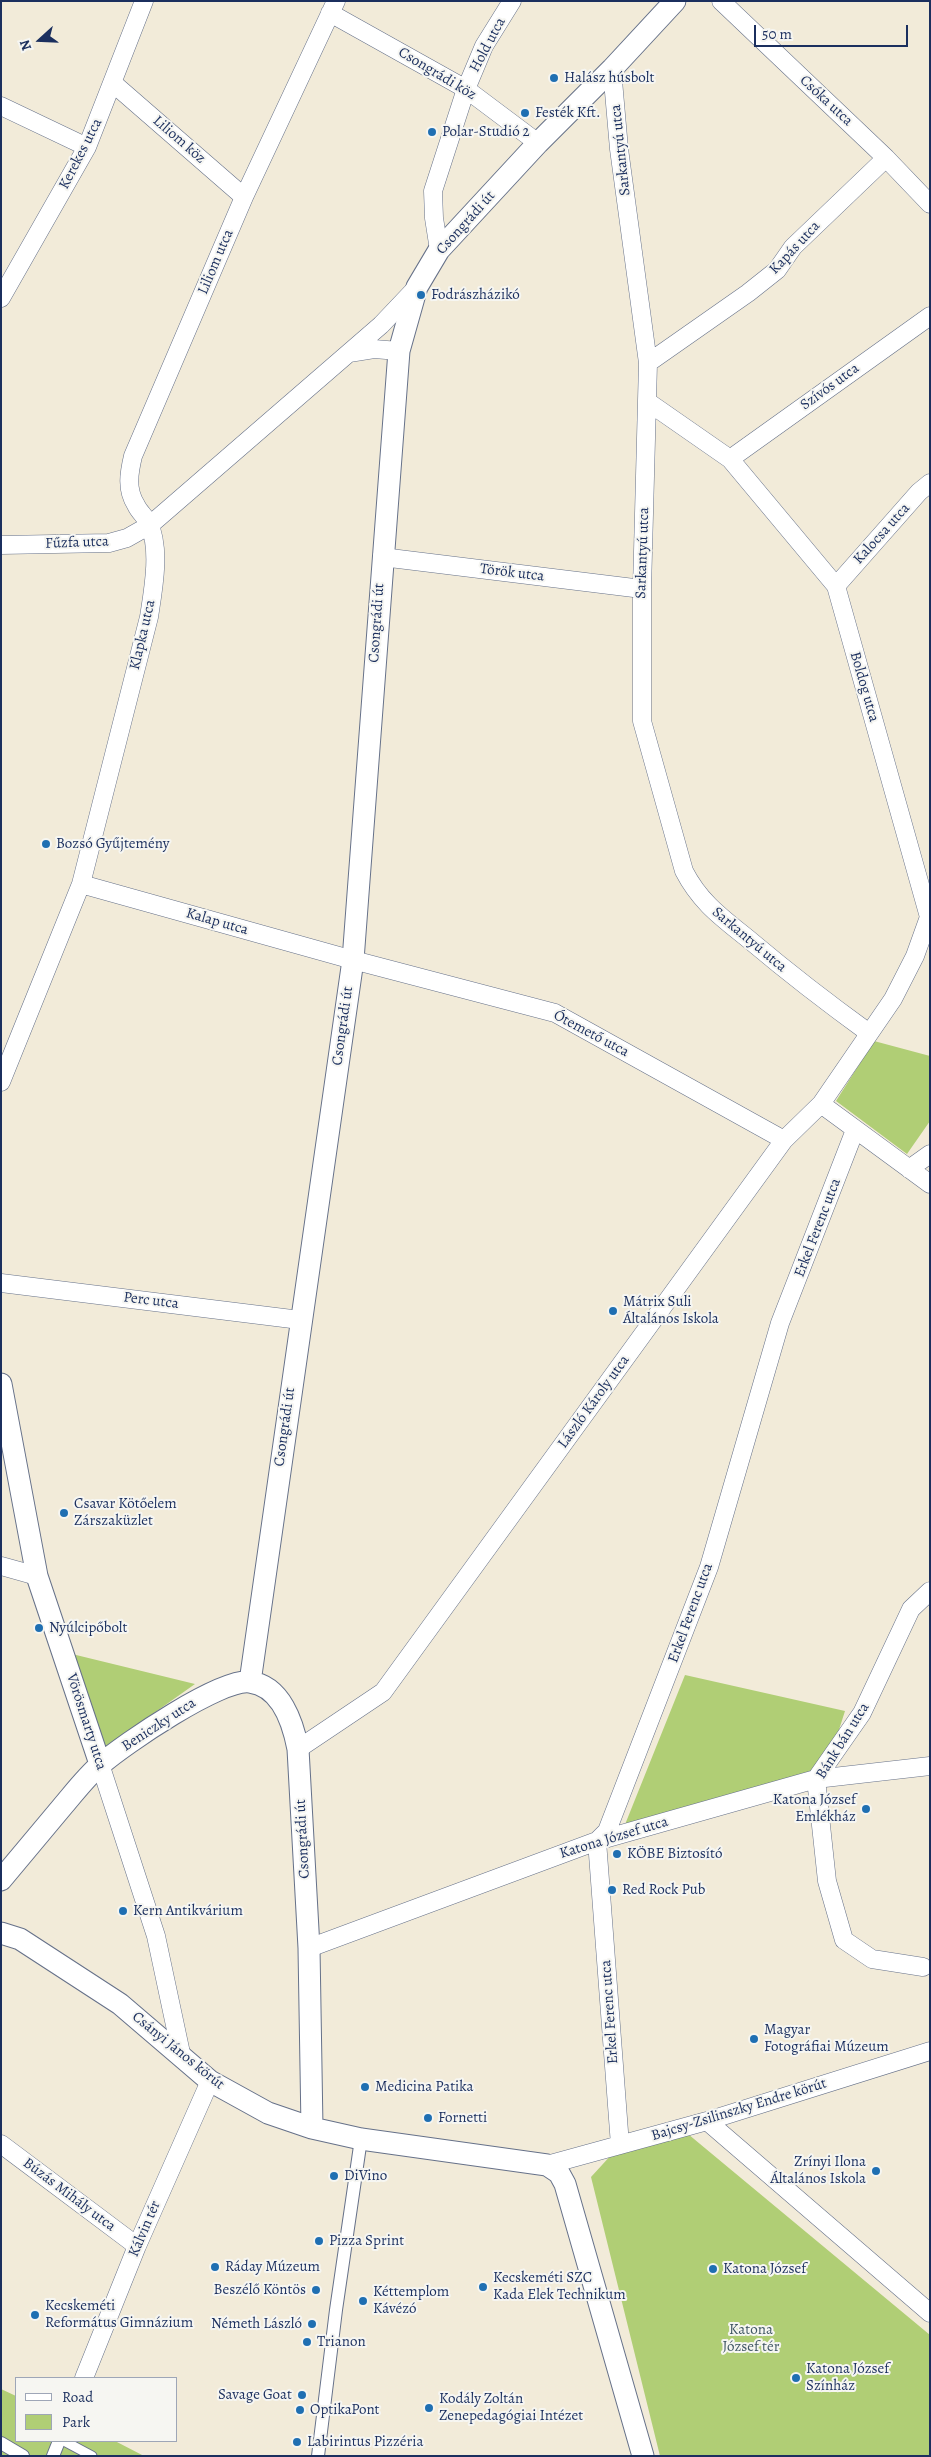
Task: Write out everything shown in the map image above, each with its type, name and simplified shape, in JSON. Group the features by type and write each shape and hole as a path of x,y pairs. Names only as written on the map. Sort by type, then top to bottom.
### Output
{"street":[{"name":"Kerekes utca","path":"1,298 87,147 114,84 144,1"},
{"name":"Hold utca","path":"439,250 434,218 434,191 466,89 484,46 512,1"},
{"name":"Csongrádi út","path":"312,2128 309,1948 298,1749 295,1733 283,1707 267,1689 250,1682 300,1320 353,960 399,351 417,287 439,250 538,143 612,69 675,1"},
{"name":"Csóka utca","path":"721,1 886,158 930,204"},
{"name":"Csongrádi köz","path":"333,7 466,89 538,143"},
{"name":"Liliom utca","path":"150,525 134,504 128,479 133,456 244,197 333,7"},
{"name":"Sarkantyú utca","path":"612,69 619,149 648,363 642,590 642,722 684,871 694,891 800,982 869,1033"},
{"name":"Liliom köz","path":"114,84 244,197"},
{"path":"1,106 87,147"},
{"name":"Kapás utca","path":"648,363 777,270 793,247 886,158"},
{"path":"150,525 381,325 417,287"},
{"name":"Szívós utca","path":"730,459 930,316"},
{"path":"348,354 374,349 399,351"},
{"name":"Boldog utca","path":"648,402 730,459 836,586 929,917 915,956 893,999 869,1033"},
{"name":"Kalocsa utca","path":"836,586 930,483"},
{"name":"Fűzfa utca","path":"1,545 109,543 127,538 150,525"},
{"name":"Klapka utca","path":"1,1082 81,884 149,617 155,582 155,555 150,525"},
{"name":"Török utca","path":"382,557 642,590"},
{"name":"Kalap utca","path":"81,884 353,960"},
{"name":"Ótemető utca","path":"353,960 555,1012 784,1140"},
{"name":"László Károly utca","path":"298,1749 383,1692 784,1140 821,1104 869,1033"},
{"path":"821,1104 930,1184"},
{"name":"Erkel Ferenc utca","path":"620,2145 597,1841 607,1831 709,1567 780,1323 855,1130"},
{"path":"909,1169 930,1154"},
{"name":"Perc utca","path":"1,1283 300,1320"},
{"name":"Vörösmarty utca","path":"1,1384 37,1576 156,1936 182,2058"},
{"path":"1,1566 37,1576"},
{"name":"Bánk bán utca","path":"923,1967 872,1959 844,1940 827,1881 816,1780 862,1713 911,1609 930,1590"},
{"name":"Beniczky utca","path":"1,1880 100,1764 170,1716 214,1691 232,1684 250,1682"},
{"name":"Katona József utca","path":"309,1948 597,1841 816,1780 930,1766"},
{"name":"Csányi János körút","path":"1,1933 20,1939 120,2004 210,2081 252,2106 312,2128 361,2139 547,2165"},
{"name":"Bajcsy-Zsilinszky Endre körút","path":"547,2165 707,2121 930,2051"},
{"name":"Kálvin tér","path":"84,2377 137,2246 210,2081"},
{"path":"707,2121 930,2313"},
{"path":"318,2456 336,2310 361,2139"},
{"name":"Búzás Mihály utca","path":"1,2144 137,2246"},
{"path":"547,2165 559,2173 566,2184 643,2456"},
{"path":"53,2456 59,2442"},
{"path":"1,2443 23,2456"}],"lane":[{"path":"66,2442 92,2456"}],"green space":[{"path":"874,1041 930,1056 930,1121 907,1154 836,1101"},
{"path":"72,1654 195,1684 106,1747"},
{"path":"685,1675 845,1711 821,1786 622,1832"},
{"name":"Katona József tér","path":"688,2134 930,2335 930,2456 660,2456 591,2177 613,2153"},
{"path":"1,2389 15,2396 15,2442 117,2442 144,2456 1,2456"}],"place":[{"name":"Halász húsbolt","path":"554,78"},
{"name":"Festék Kft.","path":"525,113"},
{"name":"Polar-Studió 2","path":"432,132"},
{"name":"Fodrászházikó","path":"421,295"},
{"name":"Bozsó Gyűjtemény","path":"46,844"},
{"name":"Mátrix Suli Általános Iskola","path":"613,1311"},
{"name":"Csavar Kötőelem Zárszaküzlet","path":"64,1513"},
{"name":"Nyúlcipőbolt","path":"39,1628"},
{"name":"Katona József Emlékház","path":"866,1809"},
{"name":"KÖBE Biztosító","path":"617,1854"},
{"name":"Red Rock Pub","path":"612,1890"},
{"name":"Kern Antikvárium","path":"123,1911"},
{"name":"Magyar Fotográfiai Múzeum","path":"754,2039"},
{"name":"Medicina Patika","path":"365,2087"},
{"name":"Fornetti","path":"428,2118"},
{"name":"Zrínyi Ilona Általános Iskola","path":"876,2171"},
{"name":"DiVino","path":"334,2176"},
{"name":"Pizza Sprint","path":"319,2241"},
{"name":"Ráday Múzeum","path":"215,2267"},
{"name":"Katona József","path":"713,2269"},
{"name":"Kecskeméti SZC Kada Elek Technikum","path":"483,2287"},
{"name":"Beszélő Köntös","path":"316,2290"},
{"name":"Kéttemplom Kávézó","path":"363,2301"},
{"name":"Kecskeméti Református Gimnázium","path":"35,2315"},
{"name":"Németh László","path":"312,2324"},
{"name":"Trianon","path":"307,2342"},
{"name":"Katona József Színház","path":"796,2378"},
{"name":"Savage Goat","path":"302,2395"},
{"name":"Kodály Zoltán Zenepedagógiai Intézet","path":"429,2408"},
{"name":"OptikaPont","path":"300,2410"},
{"name":"Labirintus Pizzéria","path":"297,2442"}]}
